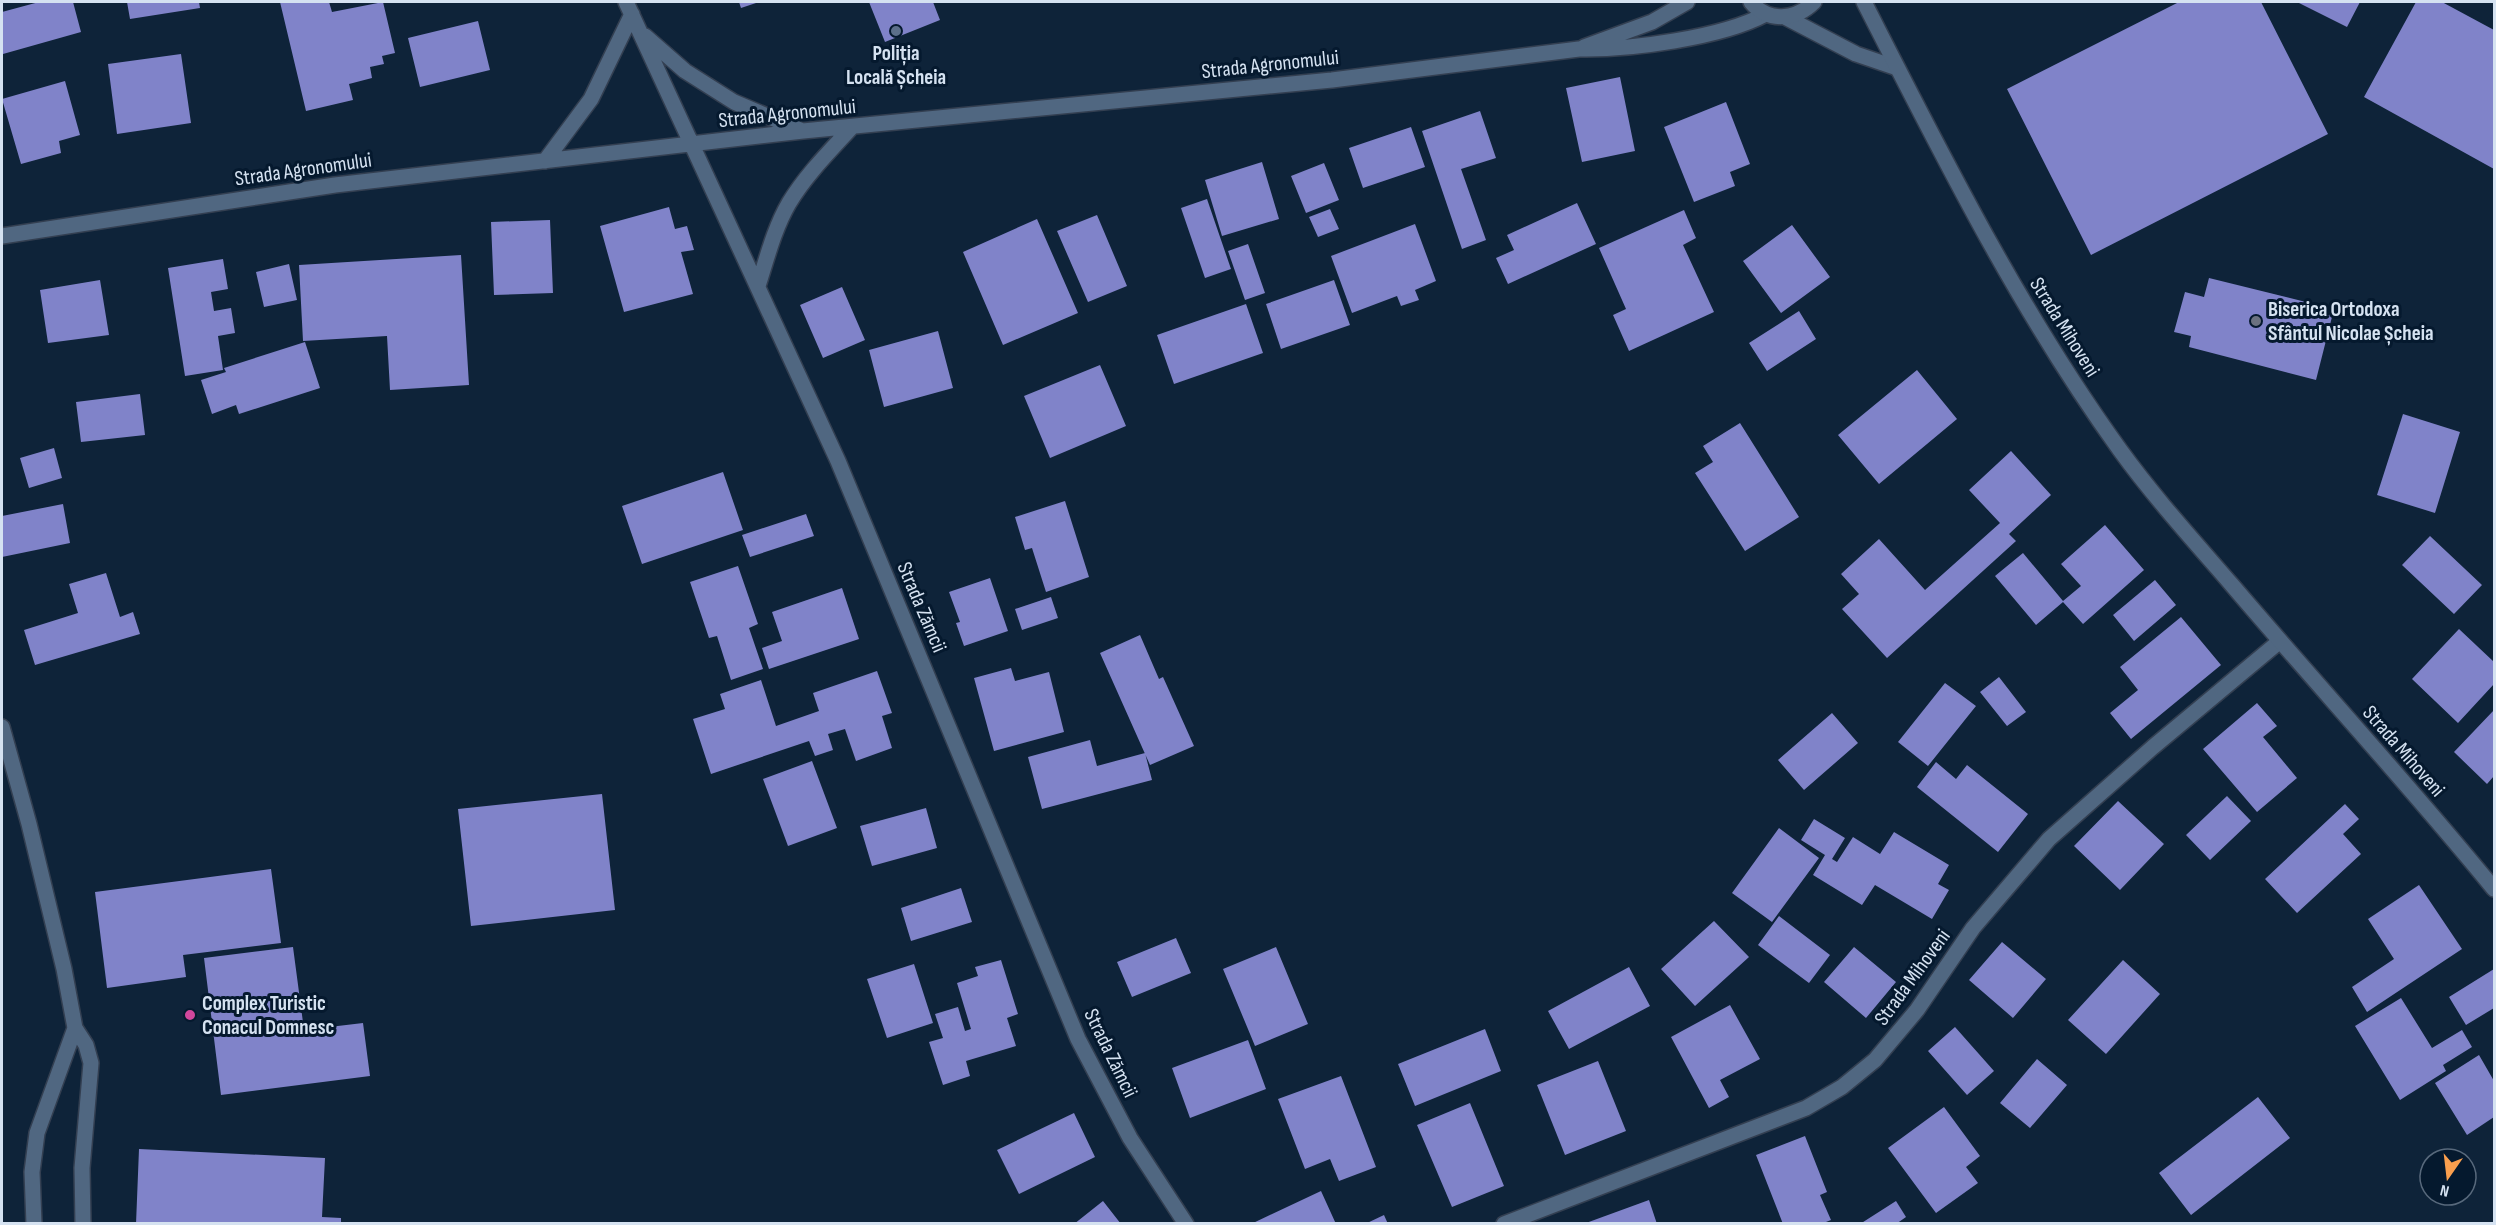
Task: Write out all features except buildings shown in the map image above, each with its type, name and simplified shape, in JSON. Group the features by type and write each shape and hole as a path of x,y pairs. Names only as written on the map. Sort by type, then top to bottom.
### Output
{"street":[{"name":"Strada Agronomului","path":"1579,49 1652,22 1687,2"},
{"path":"1750,2 1766,14 1785,17 1856,54 1897,68"},
{"path":"1785,17 1798,14 1814,2"},
{"name":"Strada Mihoveni","path":"1864,2 1976,219 2067,374 2122,452 2280,641 2494,889"},
{"path":"545,161 591,99 629,8"},
{"name":"Strada Zămcii","path":"629,8 838,460 1078,1039 1130,1138 1186,1224"},
{"name":"Strada Agronomului","path":"2,236 335,185 803,131 1332,80 1579,49 1613,50 1736,28 1766,14"},
{"path":"640,33 686,71 734,102 803,131"},
{"path":"758,286 771,244 788,205 806,178 851,128"},
{"name":"Strada Mihoveni","path":"1504,1224 1806,1108 1842,1087 1875,1060 1917,1010 1973,928 2049,839 2153,747 2280,641"},
{"path":"2,726 64,969 75,1028 86,1045 91,1063 82,1168 83,1224"},
{"path":"34,1224 32,1172 37,1133 75,1028"}],"place":[{"name":"Poliția Locală Șcheia","path":"896,31"},
{"name":"Biserica Ortodoxa Sfântul Nicolae Șcheia","path":"2256,321"},
{"name":"Complex Turistic Conacul Domnesc","path":"190,1015"}]}
